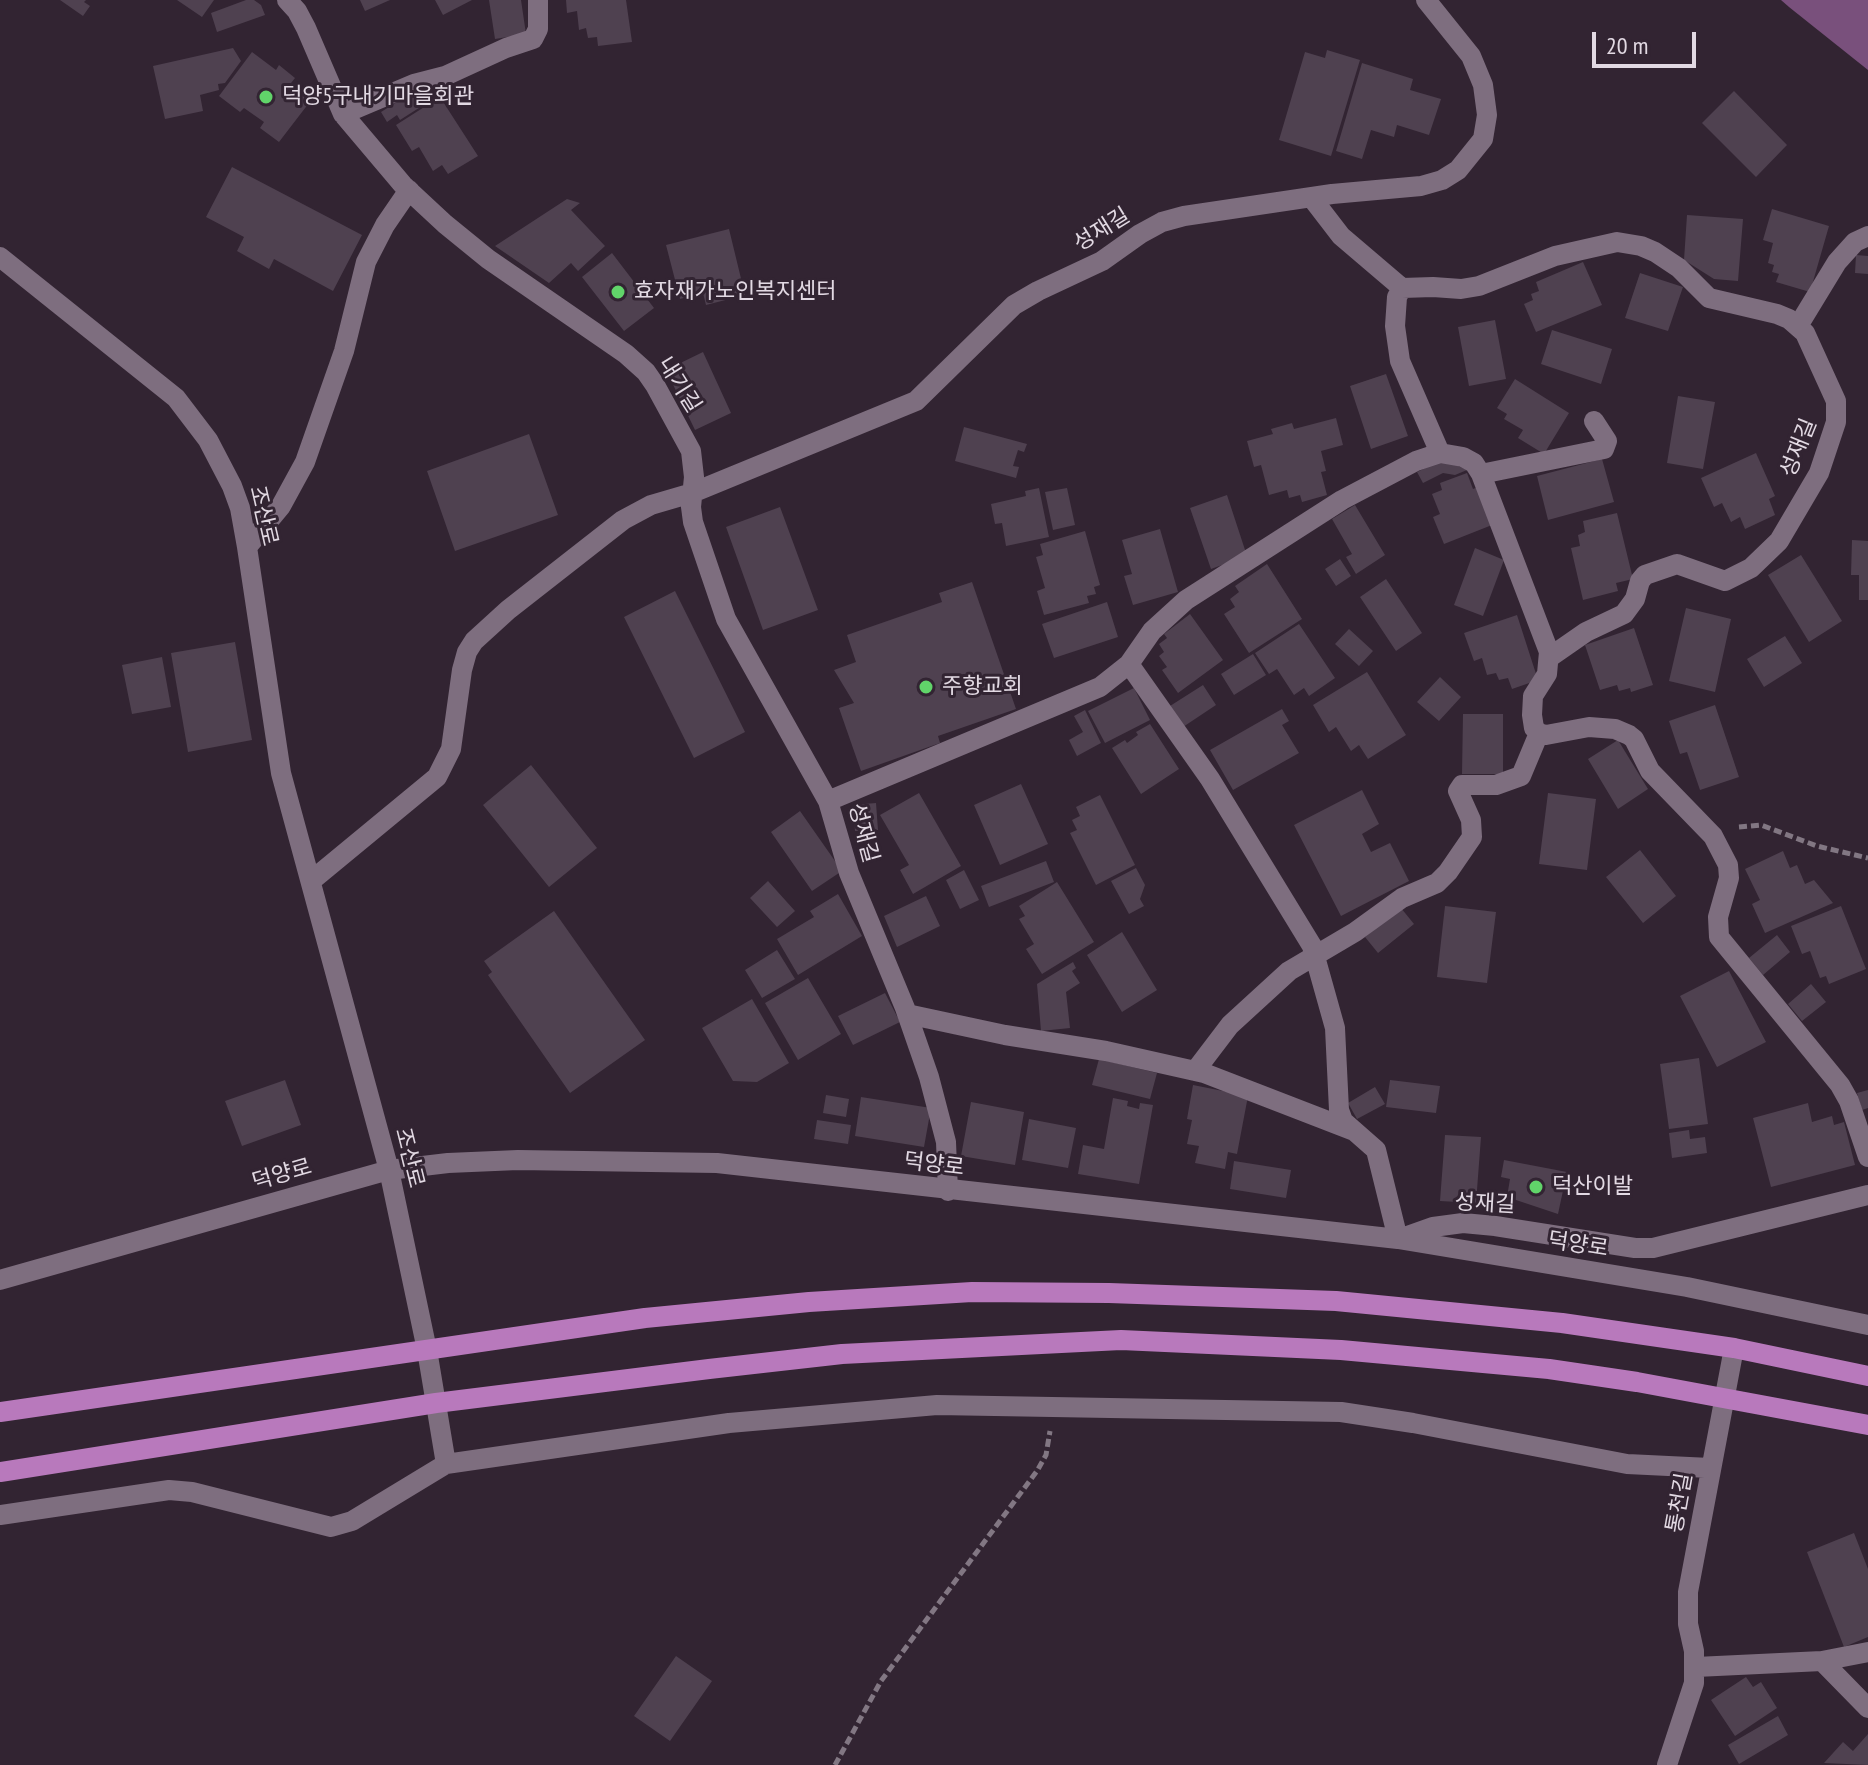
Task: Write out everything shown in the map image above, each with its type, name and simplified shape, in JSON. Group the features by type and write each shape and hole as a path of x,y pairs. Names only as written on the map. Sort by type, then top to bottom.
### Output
{"main road":[{"path":"0,1412 645,1318 809,1302 972,1292 1336,1301 1562,1323 1734,1348 1868,1376"},
{"path":"0,1472 436,1403 842,1354 1121,1340 1341,1350 1549,1369 1868,1425"}],"street":[{"path":"343,114 533,39 538,29 538,0"},
{"name":"성재길","path":"692,493 916,401 1014,305 1102,261 1162,222 1184,216 1442,180 1458,170 1483,139 1487,115 1483,85 1471,56 1426,0"},
{"name":"내기길","path":"299,4 343,114 409,190 488,259 626,354 646,372 691,451 694,477 691,507 696,532 726,619 828,801"},
{"path":"247,547 281,506 305,462 344,351 366,262 409,190"},
{"path":"1311,197 1341,236 1402,288 1470,288 1555,256 1617,242 1655,252 1679,268 1709,298 1777,314 1798,326 1837,262 1855,242 1868,236"},
{"name":"조산로","path":"0,257 176,398 208,440 232,486 240,508 247,547 281,773 389,1170 427,1350 446,1464"},
{"path":"1402,288 1397,297 1395,326 1400,361 1440,453 1463,457 1474,463 1481,474 1550,657 1547,674 1533,696 1534,728 1546,735 1589,727 1615,729 1629,735 1650,771 1713,836 1728,865 1729,878 1718,917 1719,937 1840,1085 1849,1101 1868,1157"},
{"name":"성재길","path":"1550,657 1586,632 1624,614 1635,599 1645,575 1677,564 1725,581 1751,568 1779,541 1819,473 1834,432 1837,412 1836,401 1805,333 1798,326"},
{"path":"1481,474 1604,449 1607,441 1594,421"},
{"name":"성재길","path":"948,1191 946,1142 940,1113 907,1014 849,873 828,801 1100,687 1129,664 1152,631 1186,600 1342,500 1416,461 1440,453"},
{"path":"311,881 437,777 451,749 462,670 474,641 508,610 623,520 651,505 692,493"},
{"path":"1129,664 1210,779 1315,955 1335,1028 1339,1110 1343,1121 1376,1150 1398,1239"},
{"path":"1195,1071 1215,1042 1289,971 1355,932 1402,898 1437,883 1472,837 1471,820 1458,791 1462,785 1510,783 1521,776 1539,733"},
{"path":"907,1014 1195,1071 1354,1131"},
{"name":"덕양로","path":"0,1280 389,1170 448,1163 518,1160 717,1163 1398,1239 1687,1287 1868,1325"},
{"name":"성재길","path":"1398,1239 1433,1227 1463,1223 1610,1245 1653,1248 1868,1195"},
{"name":"통천길","path":"1667,1765 1694,1683 1696,1667 1688,1624 1688,1592 1734,1348"},
{"path":"0,1515 169,1490 192,1492 331,1527 352,1521 446,1464 729,1423 937,1405 1341,1412 1627,1464 1710,1468"},
{"path":"1696,1667 1822,1661 1868,1652"},
{"path":"1822,1661 1868,1708"}],"path":[{"path":"1713,836 1747,825 1761,825 1817,846 1868,858"},
{"path":"835,1765 881,1681 1037,1471 1049,1442 1052,1406"}],"shaded area":[{"path":"1781,0 1868,0 1868,70 1789,7"}],"building":[{"path":"60,0 86,0 84,2 90,6 83,16"},
{"path":"177,0 214,0 202,17"},
{"path":"254,0 261,5 265,15 217,32 211,13"},
{"path":"360,0 390,0 365,11"},
{"path":"435,0 472,0 443,15"},
{"path":"489,0 521,0 526,34 495,39"},
{"path":"566,0 626,0 632,42 598,46 597,37 588,38 586,28 579,30 577,11 567,13"},
{"path":"233,48 241,61 225,83 218,84 219,90 200,95 203,111 165,119 153,66"},
{"path":"1327,50 1360,60 1331,156 1279,140 1305,52 1325,58"},
{"name":"덕양5구내기마을회관","path":"252,52 276,70 279,65 295,78 291,83 312,99 279,142 260,128 264,122 244,108 240,112 219,96"},
{"path":"1362,63 1413,79 1410,90 1441,99 1429,135 1397,125 1394,137 1371,130 1362,159 1336,151"},
{"path":"1734,91 1787,145 1756,177 1702,123"},
{"path":"429,92 433,99 400,120 397,115 387,122 381,112 405,97"},
{"path":"440,97 478,156 448,174 442,165 433,171 419,147 412,151 396,125"},
{"path":"232,167 362,235 333,291 274,259 269,269 237,251 244,237 206,217"},
{"path":"567,199 580,203 571,210 605,246 578,271 571,263 549,283 495,246"},
{"path":"1772,209 1829,226 1810,292 1776,282 1779,274 1772,272 1774,265 1768,263 1773,243 1763,240"},
{"path":"1687,215 1743,219 1738,281 1714,279 1684,260"},
{"path":"729,229 745,295 706,305 703,293 680,299 666,245"},
{"name":"효자재가노인복지센터","path":"612,253 654,308 624,331 582,277"},
{"path":"1856,255 1868,256 1868,274 1855,273"},
{"path":"1583,262 1602,305 1536,332 1524,304 1533,300 1531,294 1539,291 1536,282"},
{"path":"1640,273 1683,287 1668,331 1625,318"},
{"path":"1495,320 1506,379 1469,386 1458,327"},
{"path":"1552,330 1612,349 1601,384 1541,364"},
{"path":"703,352 731,413 695,430 666,370"},
{"path":"1386,374 1408,436 1371,449 1350,386"},
{"path":"1515,379 1569,413 1544,454 1518,438 1523,430 1504,419 1507,414 1497,408"},
{"path":"1678,396 1715,402 1703,469 1667,463"},
{"path":"1336,418 1343,445 1321,451 1326,471 1321,472 1327,495 1302,502 1300,495 1289,498 1287,490 1269,495 1261,465 1254,467 1247,441 1273,434 1271,429 1292,423 1294,429"},
{"path":"964,427 1027,444 1024,452 1018,450 1013,466 1019,467 1016,478 955,461"},
{"path":"529,434 558,515 455,551 427,471"},
{"path":"1756,453 1775,496 1769,499 1775,515 1745,529 1740,517 1731,522 1722,503 1714,507 1701,478"},
{"path":"1602,459 1614,502 1548,520 1537,476"},
{"path":"1438,462 1467,470 1455,475 1443,473 1423,483 1417,472"},
{"path":"1467,473 1473,489 1478,487 1492,525 1444,544 1433,517 1440,514 1432,494 1442,490 1440,483"},
{"path":"1039,488 1049,537 1006,546 1002,523 995,524 991,504 1026,496 1025,491"},
{"path":"1067,488 1075,525 1053,530 1045,492"},
{"path":"1227,495 1247,556 1211,569 1190,508"},
{"path":"1355,505 1385,555 1356,574 1346,557 1352,554 1332,519"},
{"path":"780,507 818,610 763,630 726,527"},
{"path":"1617,513 1633,579 1616,583 1618,591 1583,600 1571,548 1580,546 1578,535 1585,532 1583,521"},
{"path":"1160,529 1178,592 1133,605 1124,576 1132,574 1122,540"},
{"path":"1085,531 1100,585 1094,587 1096,594 1087,596 1089,603 1044,615 1037,591 1045,588 1036,557 1043,555 1040,544"},
{"path":"1852,540 1868,541 1868,600 1859,600 1859,575 1851,575"},
{"path":"1475,548 1504,560 1483,616 1454,605"},
{"path":"1801,555 1842,621 1809,642 1768,575"},
{"path":"1340,559 1351,576 1336,586 1325,569"},
{"path":"1267,564 1302,619 1249,653 1224,614 1235,607 1230,599 1239,592 1235,586"},
{"path":"1386,579 1422,633 1396,651 1360,597"},
{"name":"주향교회","path":"972,582 1016,709 938,736 940,743 861,771 839,708 854,703 834,670 856,662 847,635 942,602 939,593"},
{"path":"675,591 745,732 694,758 624,617"},
{"path":"1107,602 1118,637 1054,658 1042,624"},
{"path":"1686,608 1731,619 1715,692 1669,681"},
{"path":"1190,614 1223,660 1178,693 1162,670 1167,667 1159,656 1164,652 1159,644 1167,638 1164,634"},
{"path":"1517,615 1538,680 1512,689 1508,678 1499,680 1496,673 1487,675 1482,658 1474,661 1464,633"},
{"path":"1299,624 1335,678 1309,696 1304,688 1294,695 1277,669 1269,674 1255,653"},
{"path":"1634,628 1653,685 1631,692 1630,688 1619,691 1617,685 1600,690 1585,645"},
{"path":"1349,629 1373,651 1359,666 1335,644"},
{"path":"1785,636 1802,663 1764,687 1747,659"},
{"path":"235,642 252,740 188,752 171,653"},
{"path":"1253,654 1266,675 1234,695 1221,674"},
{"path":"162,657 171,707 132,714 122,665"},
{"path":"1367,672 1406,735 1368,759 1359,745 1351,751 1336,727 1329,732 1313,705"},
{"path":"1440,677 1461,697 1439,721 1417,702"},
{"path":"1203,685 1216,705 1183,727 1170,706"},
{"path":"1134,688 1150,720 1105,743 1088,711"},
{"path":"1715,705 1739,777 1700,790 1687,752 1680,754 1669,721"},
{"path":"1282,709 1289,721 1282,725 1299,753 1233,790 1210,750"},
{"path":"1085,710 1101,743 1077,756 1069,740 1083,732 1074,716"},
{"path":"1463,714 1503,714 1503,774 1462,774"},
{"path":"1150,724 1179,769 1141,794 1112,748 1125,740 1127,743 1138,735 1136,732"},
{"path":"1618,740 1648,789 1618,809 1588,759"},
{"path":"531,765 597,848 549,887 483,805"},
{"path":"1021,784 1048,844 1000,865 974,805"},
{"path":"1362,790 1379,824 1362,834 1371,852 1390,843 1409,881 1341,916 1294,825"},
{"path":"919,793 961,866 913,894 900,870 909,865 880,815"},
{"path":"1548,793 1596,799 1587,870 1539,864"},
{"path":"1100,795 1135,865 1096,885 1070,833 1077,830 1072,820 1080,816 1076,807"},
{"path":"876,803 878,830 855,831 853,805"},
{"path":"800,811 842,871 812,891 771,832"},
{"path":"1640,850 1676,896 1643,923 1606,877"},
{"path":"1783,851 1790,868 1797,865 1805,884 1814,880 1833,903 1765,933 1752,904 1760,900 1745,869"},
{"path":"1046,861 1054,882 989,907 981,886"},
{"path":"1136,868 1145,885 1140,899 1144,906 1129,914 1111,881"},
{"path":"964,870 979,900 960,909 946,880"},
{"path":"768,881 795,911 777,927 750,898"},
{"path":"1057,882 1094,942 1042,974 1026,949 1034,944 1019,919 1025,916 1019,906"},
{"path":"838,894 862,936 798,975 777,939 814,917 810,911"},
{"path":"926,896 940,926 897,947 884,916"},
{"path":"1445,906 1496,912 1487,983 1437,977"},
{"path":"1841,906 1866,969 1829,984 1826,976 1820,978 1810,951 1802,954 1791,926"},
{"path":"1401,908 1414,924 1378,953 1365,937"},
{"path":"554,911 645,1040 570,1093 488,975 492,972 484,961"},
{"path":"1122,932 1157,990 1122,1012 1087,955"},
{"path":"1777,935 1790,952 1763,975 1749,958"},
{"path":"777,950 795,979 762,998 745,970"},
{"path":"1073,962 1076,968 1072,971 1080,983 1066,992 1070,1028 1041,1031 1037,984"},
{"path":"1729,971 1766,1042 1717,1067 1680,996"},
{"path":"808,978 841,1034 798,1060 765,1003"},
{"path":"1811,984 1826,1002 1802,1021 1788,1004"},
{"path":"885,993 900,1022 853,1045 838,1016"},
{"path":"752,999 789,1063 757,1082 733,1081 702,1028"},
{"path":"1699,1058 1708,1124 1669,1129 1660,1064"},
{"path":"1099,1059 1157,1073 1150,1099 1092,1085"},
{"path":"285,1080 301,1125 242,1146 225,1101"},
{"path":"1390,1080 1440,1086 1436,1113 1386,1107"},
{"path":"1193,1085 1248,1096 1237,1154 1228,1152 1225,1169 1195,1163 1199,1146 1187,1144 1192,1120 1187,1119"},
{"path":"1375,1087 1385,1104 1357,1119 1348,1103"},
{"path":"1868,1090 1868,1108 1862,1110 1857,1093"},
{"path":"826,1095 849,1099 846,1117 823,1113"},
{"path":"861,1097 931,1108 924,1147 855,1136"},
{"path":"1113,1098 1128,1101 1127,1106 1139,1109 1140,1103 1153,1105 1139,1184 1078,1174 1083,1145 1104,1149"},
{"path":"971,1102 1024,1112 1015,1165 961,1156"},
{"path":"1808,1103 1812,1122 1832,1116 1834,1125 1844,1122 1855,1165 1771,1187 1753,1118"},
{"path":"1029,1119 1076,1128 1068,1168 1022,1160"},
{"path":"817,1120 851,1125 848,1144 814,1139"},
{"path":"1689,1130 1690,1139 1705,1137 1707,1153 1672,1158 1669,1133"},
{"path":"1445,1135 1481,1137 1476,1203 1440,1201"},
{"path":"1504,1160 1567,1172 1558,1214 1507,1197 1510,1179 1501,1177"},
{"path":"1234,1161 1291,1170 1286,1198 1230,1189"},
{"path":"1854,1533 1868,1569 1868,1637 1844,1647 1807,1552"},
{"path":"676,1656 712,1681 670,1741 634,1716"},
{"path":"1746,1677 1753,1687 1761,1682 1777,1708 1735,1736 1711,1700"},
{"path":"1778,1716 1788,1735 1739,1764 1728,1745"},
{"path":"1868,1734 1868,1765 1824,1763 1843,1742 1853,1751"}],"place":[{"name":"덕양5구내기마을회관","path":"266,97"},
{"name":"효자재가노인복지센터","path":"618,292"},
{"name":"주향교회","path":"926,687"},
{"name":"덕산이발","path":"1536,1187"}]}
